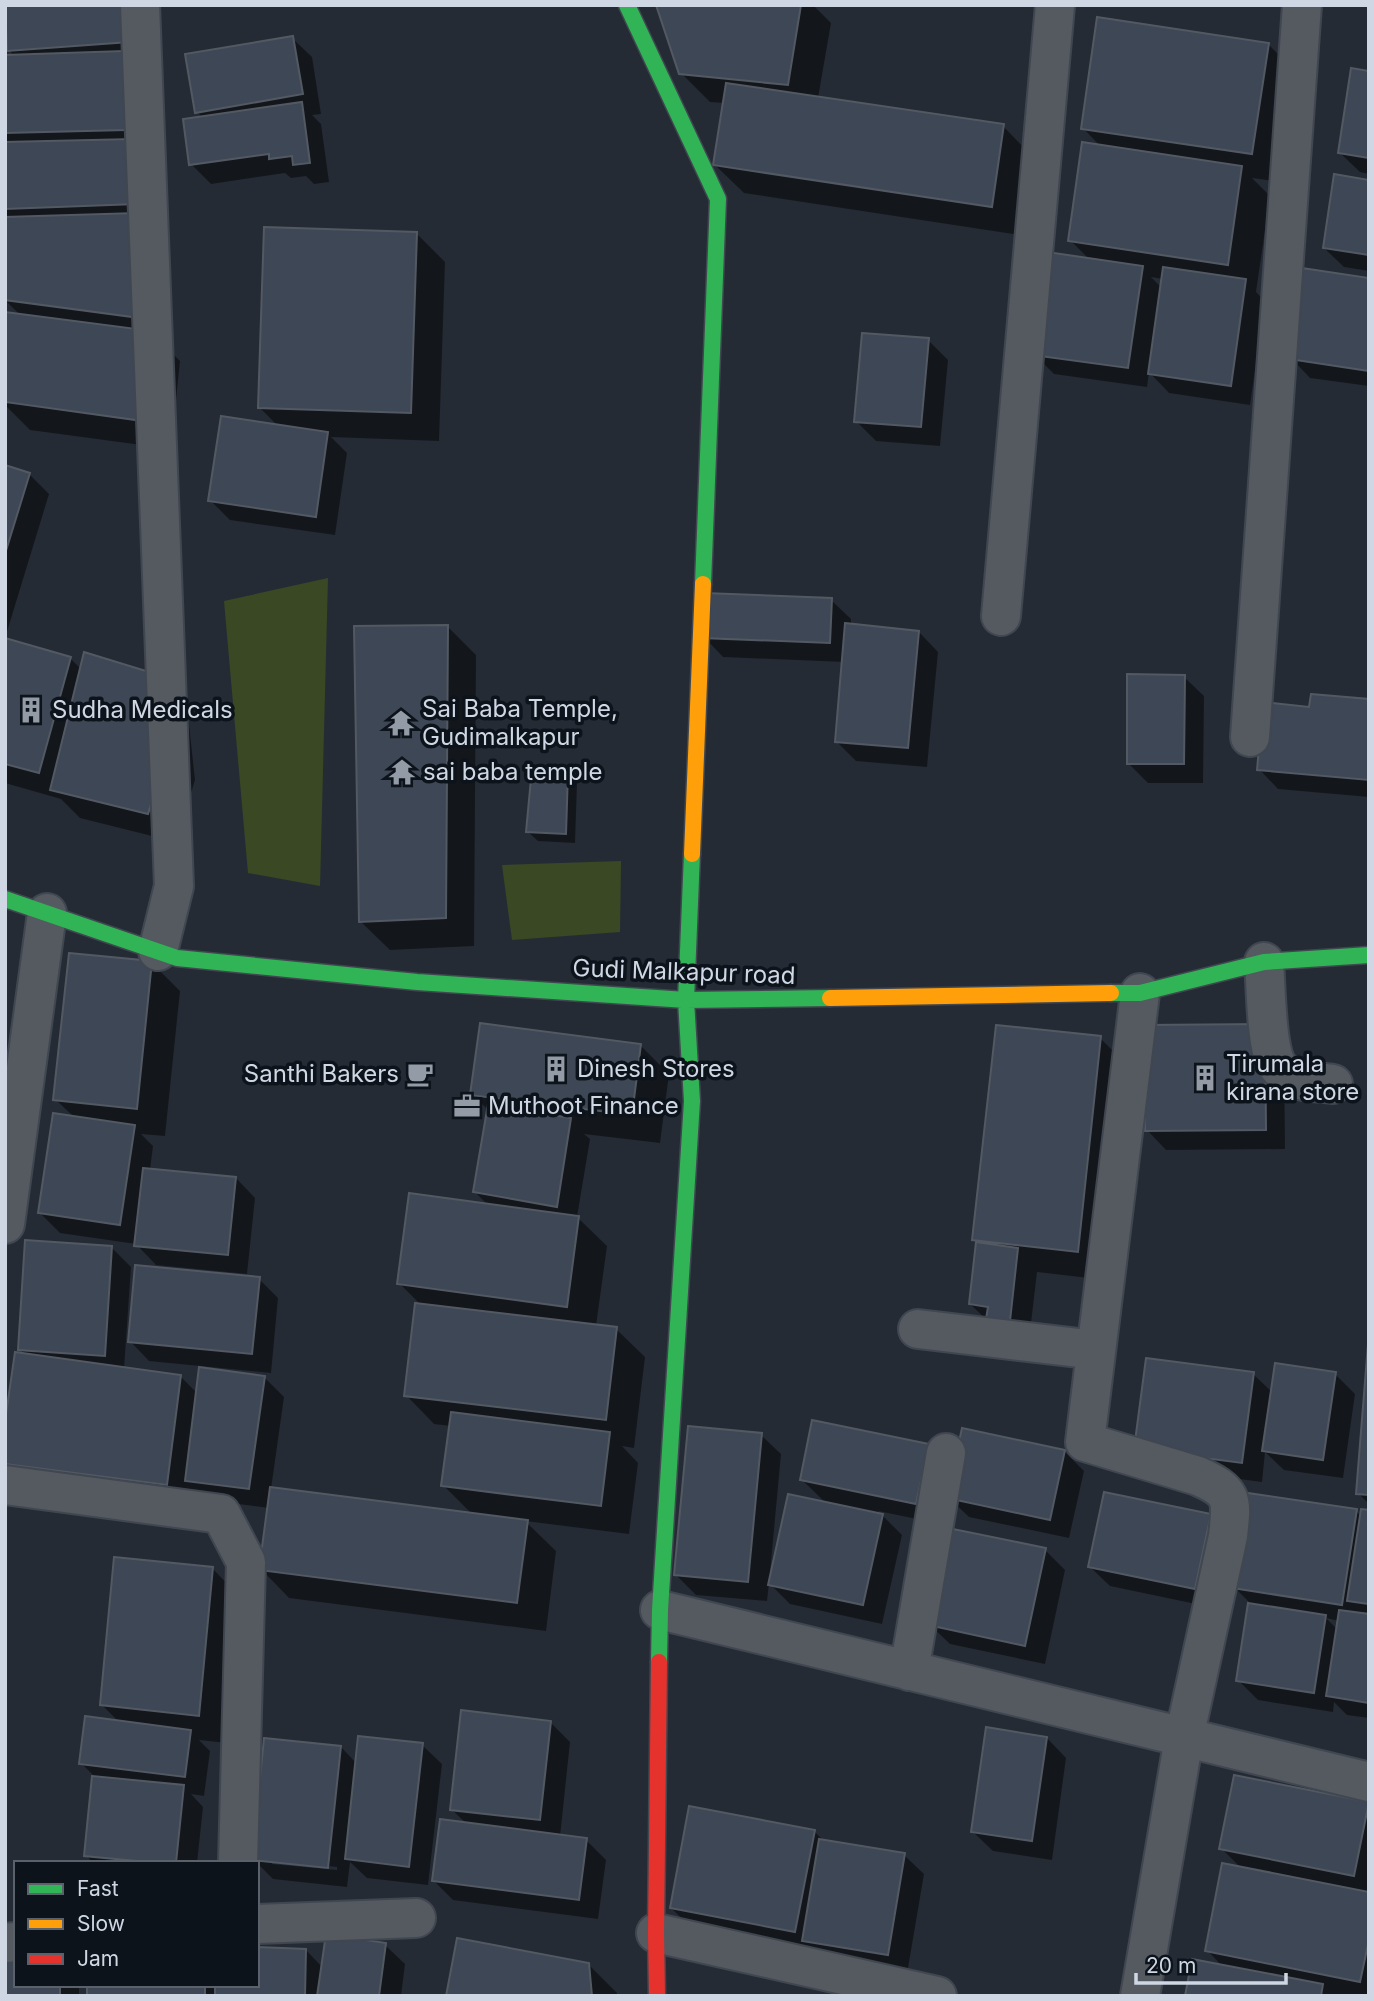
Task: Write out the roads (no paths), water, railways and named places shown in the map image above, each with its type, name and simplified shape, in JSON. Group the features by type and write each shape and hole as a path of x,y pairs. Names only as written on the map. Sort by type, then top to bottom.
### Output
{"street":[{"path":"140,5 174,886 158,951"},
{"path":"627,5 718,199 686,1000 692,1101 660,1611 657,1996"},
{"path":"1001,616 1055,5"},
{"path":"1250,737 1302,5"},
{"name":"Gudi Malkapur road","path":"5,900 177,958 417,982 686,1000 1140,993 1265,962 1369,955"},
{"path":"5,1224 47,913"},
{"path":"1265,962 1270,1043 1275,1062 1292,1077 1333,1084"},
{"path":"1140,993 1085,1442 1198,1476 1227,1493 1231,1506 1225,1548 1184,1738 1140,1996"},
{"path":"918,1329 1096,1350"},
{"path":"909,1671 946,1453"},
{"path":"5,1485 221,1514 246,1562 238,1861"},
{"path":"660,1611 1369,1782"},
{"path":"259,1924 416,1918"},
{"path":"656,1933 937,1996"}],"place":[{"name":"Sudha Medicals","path":"31,710"},
{"name":"Sai Baba Temple, Gudimalkapur","path":"401,723"},
{"name":"sai baba temple","path":"402,772"},
{"name":"Dinesh Stores","path":"556,1069"},
{"name":"Santhi Bakers","path":"420,1074"},
{"name":"Tirumala kirana store","path":"1205,1078"},
{"name":"Muthoot Finance","path":"467,1106"}]}
